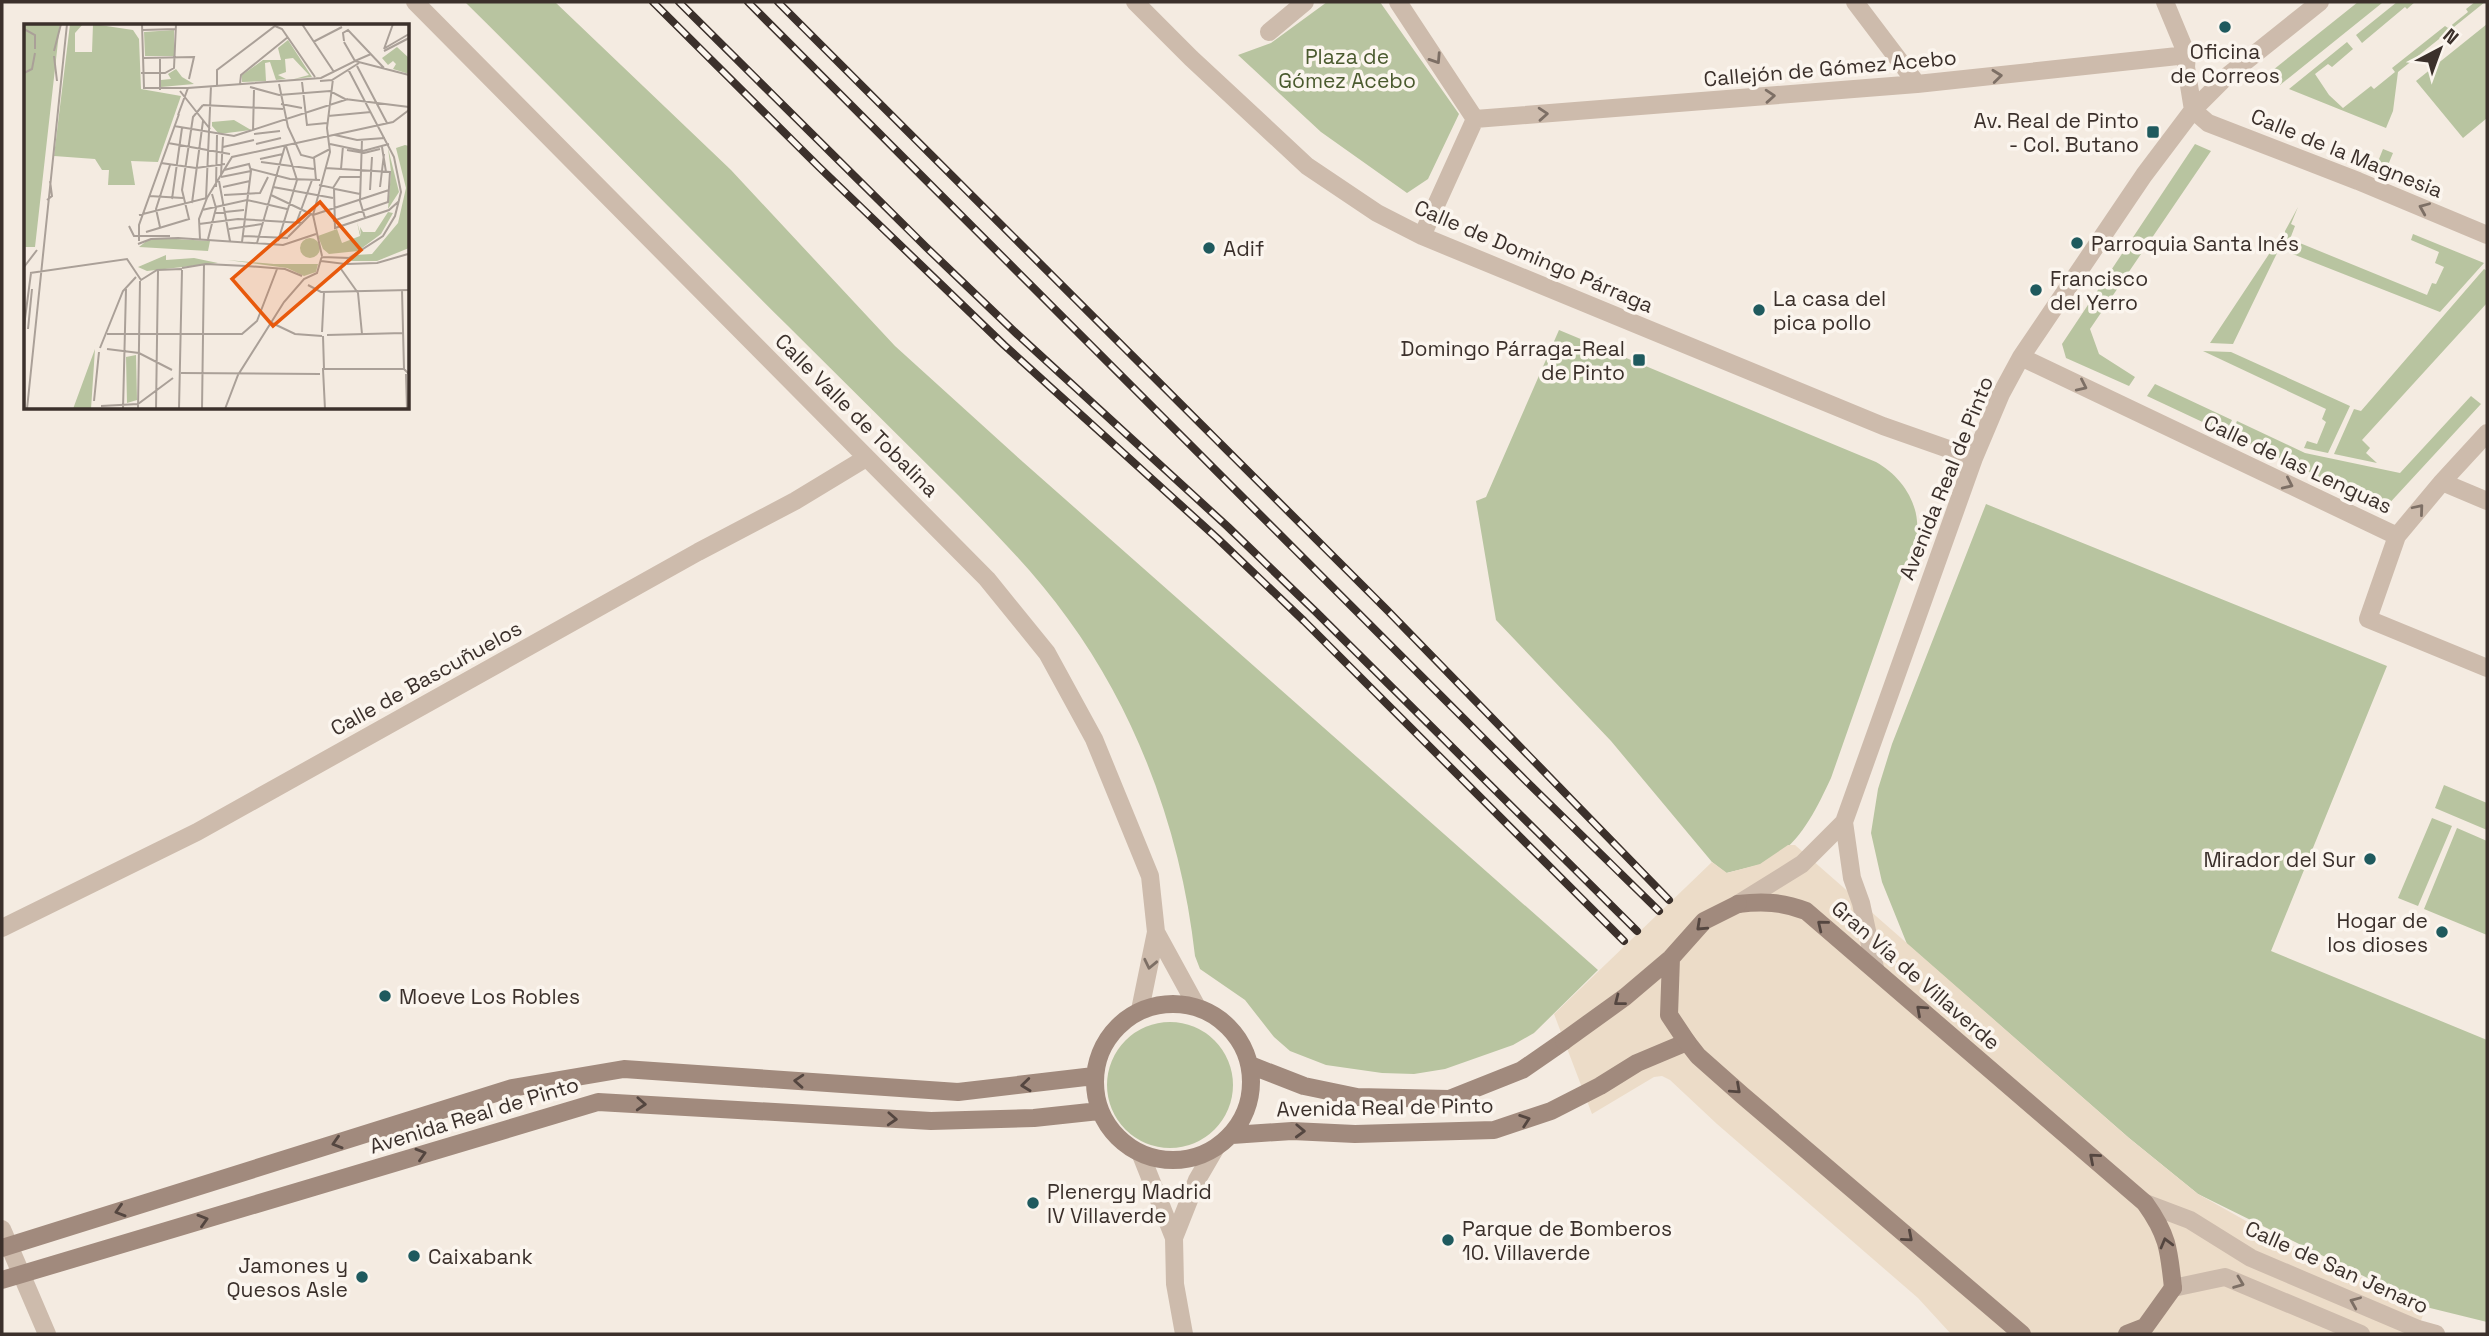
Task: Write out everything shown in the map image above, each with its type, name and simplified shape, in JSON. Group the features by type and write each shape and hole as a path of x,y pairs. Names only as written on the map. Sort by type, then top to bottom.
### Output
{"main road":[{"name":"Gran Vía de Villaverde","path":"1671,958 1704,920 1738,904 1764,901 1806,911 2145,1203 2160,1223 2169,1245 2173,1288"},
{"name":"Avenida Real de Pinto","path":"1250,1065 1304,1086 1356,1097 1448,1099 1522,1070 1625,997 1671,958"},
{"path":"1671,958 1669,1015 1698,1056 2022,1334"},
{"path":"1168,1003 1197,1007 1221,1020 1240,1039 1250,1065 1249,1102 1232,1135 1215,1149 1179,1161 1141,1155 1118,1139 1099,1111 1094,1076 1098,1054 1115,1028 1140,1010 1168,1003"},
{"name":"Avenida Real de Pinto","path":"1232,1135 1292,1131 1355,1134 1494,1130 1551,1111 1637,1063 1652,1059 1687,1042"},
{"name":"Avenida Real de Pinto","path":"5,1247 512,1088 624,1069 958,1092 1094,1076"},
{"name":"Avenida Real de Pinto","path":"2,1280 598,1102 931,1121 1034,1118 1099,1111"},
{"path":"2127,1334 2145,1327 2173,1288"}],"street":[{"name":"Calle Valle de Tobalina","path":"415,2 987,579 1047,653 1094,738 1150,876 1156,932 1140,1010"},
{"name":"Calle de Domingo Párraga","path":"1135,2 1307,166 1377,213 1422,236 1883,426 1974,458"},
{"path":"1269,32 1306,2"},
{"path":"1398,2 1475,119 1422,236"},
{"path":"1855,2 1917,84"},
{"path":"2165,2 2187,55 2186,67 2193,110"},
{"name":"Avenida Real de Pinto","path":"1738,904 1802,864 1844,822 1974,458 2001,394 2021,357 2144,175 2193,110 2226,77 2320,2"},
{"name":"Callejón de Gómez Acebo","path":"1475,119 1917,84 2187,55"},
{"name":"Calle de la Magnesia","path":"2193,110 2208,123 2487,235"},
{"name":"Calle de las Lenguas","path":"2021,357 2397,536 2368,619 2487,668"},
{"path":"2397,536 2487,433"},
{"name":"Calle de Bascuñuelos","path":"2,928 197,832 698,552 795,501 866,458"},
{"path":"2442,482 2487,501"},
{"name":"Avenida Real de Pinto","path":"1844,822 1853,878 1875,968"},
{"name":"Calle Valle de Tobalina","path":"1156,932 1197,1007"},
{"path":"1174,1238 1197,1180 1215,1149"},
{"path":"1141,1155 1174,1238 1175,1284 1184,1334"},
{"name":"Calle de San Jenaro","path":"2145,1203 2190,1220 2251,1258 2418,1329 2436,1334"},
{"path":"2,1229 5,1247 47,1334"},
{"path":"2173,1288 2225,1277 2361,1334"}],"green space":[{"path":"465,2 555,2 731,170 895,346 1598,970 1534,1033 1513,1045 1445,1069 1414,1074 1382,1073 1326,1065 1290,1051 1274,1037 1245,1000 1200,969 1195,956 1180,867 1153,779 1116,696 1093,656 1056,602 1016,555 958,495"},
{"name":"Plaza de Gómez Acebo","path":"1327,2 1380,2 1459,114 1428,179 1407,193 1321,132 1238,55 1271,43"},
{"path":"2358,2 2382,3 2280,85 2263,78"},
{"path":"2397,2 2415,2 2407,9 2405,7 2362,43 2356,35"},
{"path":"2475,2 2485,2 2398,72 2393,111 2386,128 2289,89 2347,42 2353,49 2332,67 2328,64 2315,74 2329,95 2343,108 2371,86 2374,89 2395,72 2392,68 2445,26 2448,28 2468,12 2466,9"},
{"path":"2487,24 2487,118 2463,138 2416,81"},
{"path":"2195,144 2211,151 2090,329 2099,354 2135,377 2129,386 2066,358 2062,344"},
{"path":"2383,149 2393,153 2388,165 2417,177 2414,185 2375,169"},
{"path":"2298,207 2291,224 2295,226 2290,239 2427,295 2444,267 2435,263 2439,252 2411,240 2413,234 2484,263 2440,312 2285,251 2285,231"},
{"path":"2277,242 2278,251 2233,344 2210,343"},
{"path":"2484,269 2487,271 2487,303 2362,440 2370,448 2366,453 2377,463 2334,454 2354,409 2361,411"},
{"path":"1559,330 1876,462 1901,483 1912,501 1917,533 1831,778 1811,817 1794,840 1772,859 1759,865 1726,873 1712,862 1611,741 1496,620 1476,501 1486,497"},
{"path":"2203,351 2231,352 2350,406 2328,453 2304,448 2307,441 2317,444 2326,422 2322,419 2326,409"},
{"path":"2155,384 2232,420 2226,433 2147,396"},
{"path":"2471,396 2481,404 2385,508 2231,435 2237,421 2305,453 2400,473"},
{"path":"1986,504 2387,666 2271,951 2487,1040 2487,1322 2426,1307 2198,1194 2129,1138 1907,944 1882,882 1871,833 1878,789 1892,744"},
{"path":"2444,785 2487,803 2487,830 2435,808"},
{"path":"2432,818 2452,826 2418,906 2398,898"},
{"path":"2457,828 2487,841 2487,935 2424,909"},
{"path":"1170,1022 1194,1027 1214,1041 1228,1061 1233,1085 1228,1109 1214,1129 1194,1143 1170,1148 1146,1143 1126,1129 1112,1109 1107,1085 1112,1061 1126,1041 1146,1027"}],"shaded area":[{"path":"1788,845 1795,845 2129,1138 2198,1194 2280,1240 2426,1307 2416,1334 1951,1334 1918,1298 1670,1080 1662,1076 1654,1077 1592,1114 1554,1014 1712,862 1727,873 1760,864"}],"railway":[{"path":"653,2 1004,345 1217,538 1304,621 1624,941"},
{"path":"679,2 926,247 1316,612 1637,931"},
{"path":"748,2 1659,911"},
{"path":"778,2 1388,611 1669,900"}],"place":[{"name":"Oficina de Correos","path":"2225,27"},
{"name":"Av. Real de Pinto - Col. Butano","path":"2153,132"},
{"name":"Parroquia Santa Inés","path":"2077,243"},
{"name":"Adif","path":"1209,248"},
{"name":"Francisco del Yerro","path":"2036,290"},
{"name":"La casa del pica pollo","path":"1759,310"},
{"name":"Domingo Párraga-Real de Pinto","path":"1639,360"},
{"name":"Mirador del Sur","path":"2370,859"},
{"name":"Hogar de los dioses","path":"2442,932"},
{"name":"Moeve Los Robles","path":"385,996"},
{"name":"Plenergy Madrid IV Villaverde","path":"1033,1203"},
{"name":"Parque de Bomberos 10. Villaverde","path":"1448,1240"},
{"name":"Caixabank","path":"414,1256"},
{"name":"Jamones y Quesos Asle","path":"362,1277"}]}
